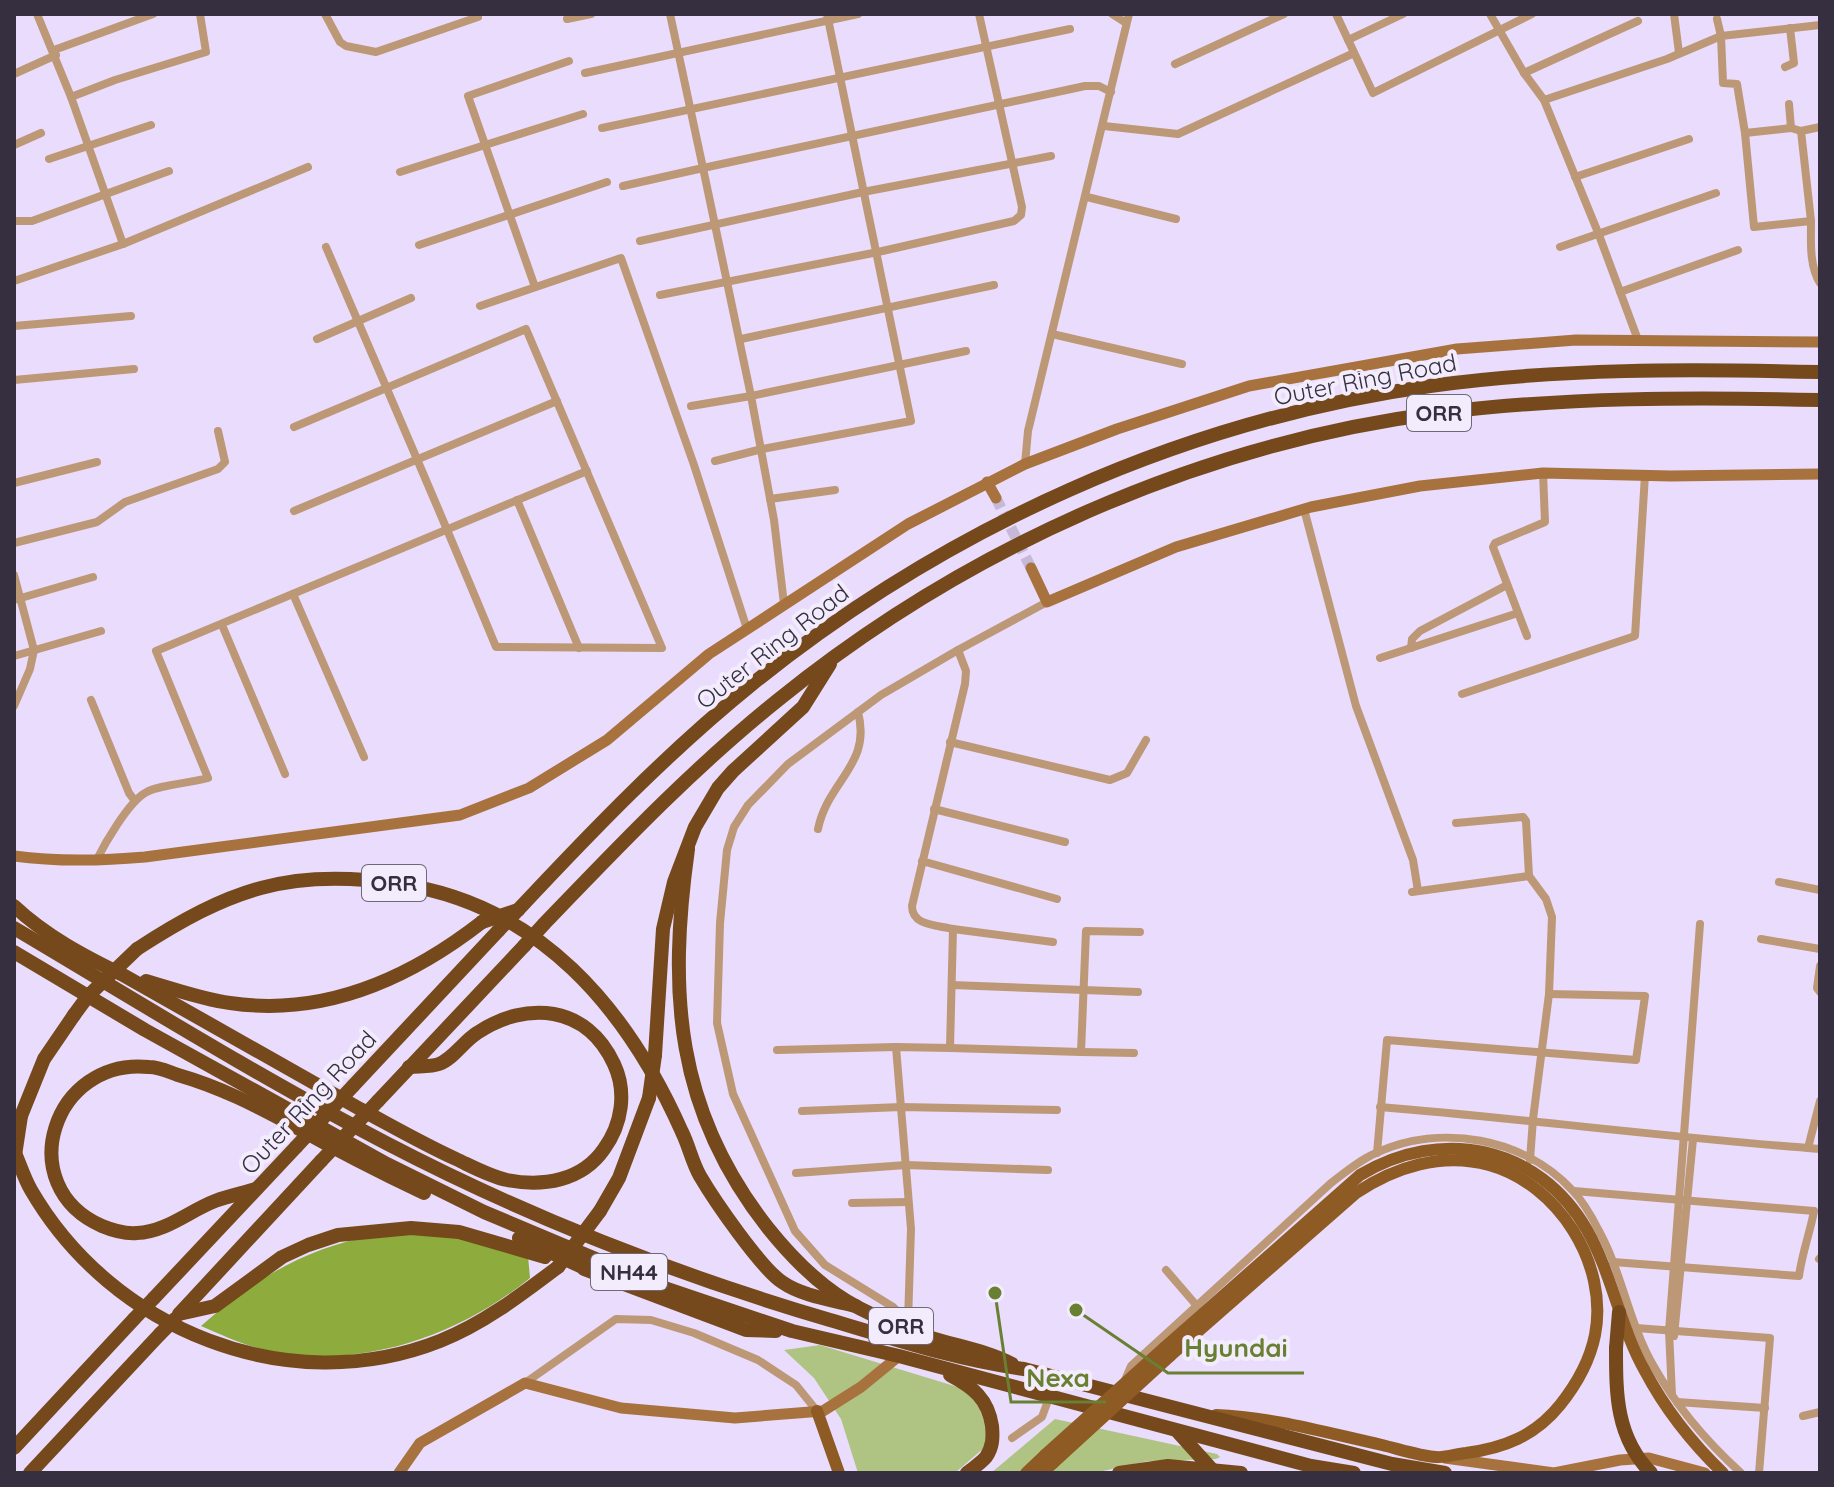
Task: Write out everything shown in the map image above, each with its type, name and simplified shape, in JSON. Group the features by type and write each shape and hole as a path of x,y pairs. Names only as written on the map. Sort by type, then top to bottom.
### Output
{"highway":[{"name":"Outer Ring Road","path":"14,1448 498,931 671,756 751,685 820,632 903,577 969,538 1120,468 1214,434 1373,395 1432,386 1595,372 1820,372"},
{"name":"Outer Ring Road","path":"30,1473 624,840 758,716 894,615 983,563 1076,517 1162,482 1274,446 1436,413 1597,400 1820,400"},
{"path":"14,1151 31,1190 93,1269 157,1316 196,1336 269,1359 332,1363 398,1354 440,1341 485,1319 558,1267 600,1211 619,1178 649,1098 655,1055 663,929 675,901 700,817 733,771 803,707 837,655"},
{"name":"ORR","path":"14,1162 21,1116 44,1059 74,1015 122,961 137,949 213,904 262,887 317,877 359,878 428,888 480,905 514,924 554,951 604,1001 636,1046 674,1116 701,1179 771,1273 796,1289 856,1306 997,1356 1024,1369"},
{"name":"ORR","path":"675,901 683,1041 712,1139 741,1193 784,1247 820,1280 856,1306"},
{"path":"14,906 38,935"},
{"name":"ORR","path":"89,965 231,1003 276,1005 320,1001 358,992 392,979 430,958 482,922 518,910"},
{"name":"NH44","path":"14,928 38,935 385,1143 569,1229 737,1292 976,1363 1024,1369 1392,1464 1445,1473"},
{"name":"NH44","path":"17,953 145,1030 387,1164 561,1246 667,1289 792,1331 928,1363 1311,1466 1354,1473"},
{"name":"ORR","path":"123,975 414,1139 505,1179 545,1183 582,1171 598,1159 618,1124 622,1100 619,1076 610,1055 589,1031 558,1014 540,1011 519,1013 495,1021 472,1036 441,1064 409,1067"},
{"path":"256,1189 214,1202 162,1228 139,1233 117,1232 86,1219 67,1199 50,1155 53,1130 61,1111 79,1088 97,1075 123,1067 151,1066 247,1101 380,1173 656,1298 746,1330 792,1331"},
{"path":"179,1314 215,1306 282,1257 308,1245 338,1235 379,1230 411,1228 459,1232 591,1271"},
{"path":"561,1246 569,1229"},
{"path":"1619,1312 1616,1348 1619,1416 1632,1450 1651,1473"},
{"path":"928,1363 970,1385 987,1407 993,1437 991,1448 985,1458 967,1473"},
{"path":"1074,1402 1078,1384"},
{"path":"1178,1431 1215,1473"},
{"path":"1119,1473 1168,1466 1241,1473"}],"main road":[{"path":"1026,1473 1049,1459 1360,1175 1393,1158 1443,1147 1460,1147 1523,1166 1565,1200 1588,1232 1633,1347 1658,1394 1674,1418 1723,1473"},
{"path":"1167,1352 1356,1193 1373,1182 1414,1165 1471,1162 1504,1171 1541,1194 1562,1215 1592,1272 1596,1290 1595,1334 1578,1379 1553,1414 1539,1427 1502,1446 1436,1457 1248,1416 1199,1414"},
{"path":"817,1411 839,1473"},
{"path":"1042,1473 1049,1459"}],"street":[{"path":"37,14 55,53 107,192 123,244"},
{"path":"14,74 55,53 153,14"},
{"path":"71,97 206,52 200,14"},
{"path":"325,14 340,42 370,53 478,17"},
{"path":"567,19 591,14"},
{"path":"670,14 741,339 762,449 784,604"},
{"path":"585,73 678,54 827,17 858,14"},
{"path":"660,295 878,252 1014,221 1021,215 1022,207 1001,105 979,14"},
{"path":"1025,464 1026,440 1128,19 1112,14"},
{"path":"1175,64 1284,14"},
{"path":"1336,14 1373,93 1532,14"},
{"path":"1348,40 1403,14"},
{"path":"1490,14 1524,73 1544,100 1638,340"},
{"path":"1674,14 1679,53"},
{"path":"715,461 762,449 909,422 911,419 827,17"},
{"path":"1717,19 1723,83 1737,84 1754,227 1811,221"},
{"path":"1524,73 1638,21"},
{"path":"1544,100 1721,36 1820,25"},
{"path":"1785,67 1794,63 1790,28"},
{"path":"602,128 1070,29"},
{"path":"1104,126 1178,134 1354,53"},
{"path":"535,287 468,96 569,61"},
{"path":"623,186 1085,86 1099,86 1111,92"},
{"path":"1789,104 1791,128"},
{"path":"400,172 583,114"},
{"path":"49,159 151,125"},
{"path":"1745,133 1791,128 1801,131 1820,127"},
{"path":"1801,131 1816,251 1816,278 1820,283"},
{"path":"14,145 41,133"},
{"path":"1575,177 1689,139"},
{"path":"640,241 863,192 1051,156"},
{"path":"14,281 123,244 308,167"},
{"path":"14,221 32,221 169,171"},
{"path":"419,245 607,182"},
{"path":"1808,193 1820,191"},
{"path":"1560,247 1716,193"},
{"path":"1087,197 1176,219"},
{"path":"294,427 387,388 526,329 662,648 496,647 447,529 387,388 326,247"},
{"path":"1620,292 1738,250"},
{"path":"480,306 621,258 694,465 747,629"},
{"path":"741,339 994,285"},
{"path":"317,339 411,298"},
{"path":"14,326 131,316"},
{"path":"1052,334 1182,364"},
{"path":"14,856 96,861 145,857 460,815 529,788 607,740 709,654 908,524 1025,464 1117,429 1249,386 1457,349 1576,340 1820,342"},
{"path":"691,406 966,351"},
{"path":"14,380 134,369"},
{"path":"294,511 557,401"},
{"path":"14,543 97,522 125,502 218,469 225,462 218,431"},
{"path":"14,483 97,462"},
{"path":"96,861 135,801 146,792 208,778 156,651 587,471"},
{"path":"1527,636 1493,547 1495,543 1545,522 1543,473"},
{"path":"910,1326 893,1307 825,1265 795,1231 733,1094 717,1023 720,923 727,850 734,827 748,805 788,764 881,695 1047,602 1176,547 1304,509 1420,486 1543,473 1820,474"},
{"path":"1462,694 1635,636 1645,475"},
{"path":"987,482 996,498"},
{"path":"770,499 835,490"},
{"path":"517,500 579,648"},
{"path":"1304,509 1356,706 1413,860 1415,891 1529,876"},
{"path":"1031,568 1047,602"},
{"path":"14,575 17,599 34,650 30,669 15,704"},
{"path":"17,599 93,577"},
{"path":"1411,648 1412,639 1420,631 1507,585"},
{"path":"293,594 364,757"},
{"path":"1380,658 1518,613"},
{"path":"222,625 285,774"},
{"path":"14,656 101,631"},
{"path":"958,650 966,671 965,684 912,914 916,920 953,929 1053,942"},
{"path":"91,700 135,801"},
{"path":"818,829 825,804 853,764 860,747 862,728 858,712"},
{"path":"950,742 1110,780 1127,773 1146,740"},
{"path":"934,809 1065,842"},
{"path":"1456,823 1523,817 1526,821 1529,876 1550,908 1549,994 1530,1160"},
{"path":"922,861 1057,899"},
{"path":"1779,882 1820,890"},
{"path":"1674,1399 1671,1344 1689,1139 1700,924"},
{"path":"950,1048 953,929"},
{"path":"1081,1052 1086,931 1140,932"},
{"path":"1761,939 1820,949"},
{"path":"1820,966 1817,988 1820,992"},
{"path":"952,985 1138,992"},
{"path":"1377,1153 1387,1040 1636,1060 1645,996 1549,994"},
{"path":"896,1047 911,1229 910,1326"},
{"path":"777,1050 896,1047 1134,1053"},
{"path":"1808,1148 1820,1101"},
{"path":"802,1111 901,1107 1057,1110"},
{"path":"1380,1107 1533,1119 1689,1139 1820,1149"},
{"path":"1121,1394 1131,1366 1331,1183 1377,1153 1398,1145 1446,1137 1481,1139 1513,1150 1552,1172 1574,1191 1599,1231 1652,1363 1674,1399 1716,1450 1741,1473"},
{"path":"796,1173 906,1165 1048,1170"},
{"path":"1574,1191 1814,1211 1799,1276 1613,1262"},
{"path":"852,1203 908,1202"},
{"path":"1166,1270 1197,1306"},
{"path":"399,1473 420,1443 525,1383 616,1319 651,1320 694,1333 758,1360 796,1385 817,1411"},
{"path":"1636,1328 1770,1338 1759,1473"},
{"path":"525,1383 635,1409 735,1418 823,1411 861,1387 899,1356"},
{"path":"1012,1438 1042,1417 1050,1395"},
{"path":"1674,1399 1765,1408"},
{"path":"1803,1416 1820,1412"},
{"path":"1436,1457 1554,1473 1620,1460 1649,1458 1705,1473"}],"green space":[{"path":"376,1235 441,1235 478,1242 528,1256 530,1278 470,1318 402,1345 367,1353 294,1355 251,1346 201,1326 261,1280 303,1257"},
{"path":"820,1345 961,1388 981,1414 986,1446 955,1473 858,1473 841,1419 814,1378 784,1350"},
{"path":"1055,1419 1220,1457 1148,1461 1094,1473 991,1473"}],"tunnel":[{"path":"996,498 1031,568"}],"place":[{"name":"Nexa","path":"995,1293"},
{"name":"Hyundai","path":"1076,1310"}]}
